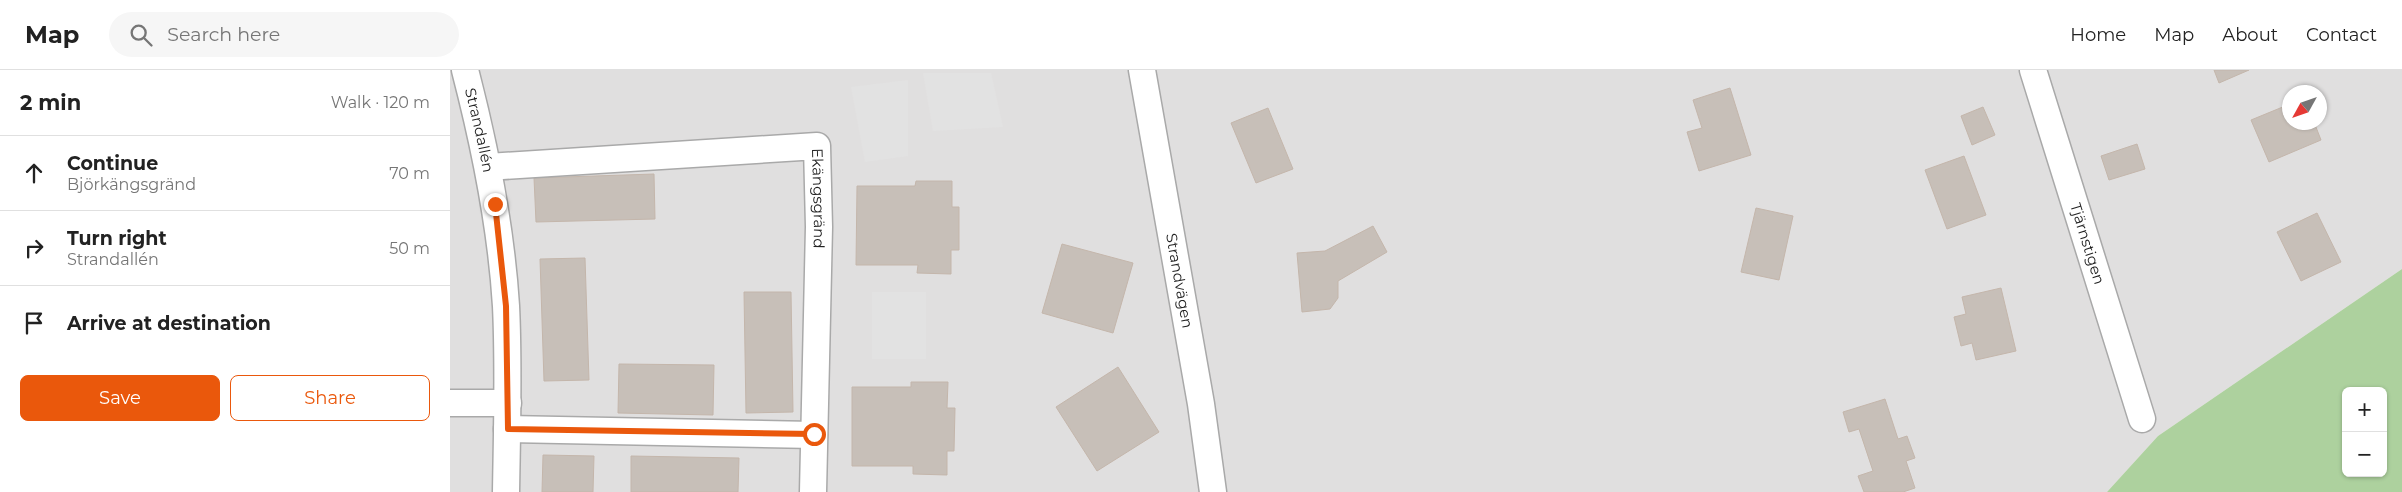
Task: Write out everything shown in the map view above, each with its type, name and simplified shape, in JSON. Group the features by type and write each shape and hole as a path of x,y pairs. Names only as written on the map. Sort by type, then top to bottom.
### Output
{"street":[{"name":"Strandallén","path":"465,70 488,167 501,253 506,306 508,403 506,492"},
{"name":"Strandvägen","path":"1142,70 1201,404 1213,492"},
{"name":"Tjärnstigen","path":"2033,70 2142,419"},
{"name":"Ekängsgränd","path":"488,167 817,146 819,227 813,492"},
{"path":"450,403 508,403"},
{"path":"508,429 814,434"}],"shaded area":[{"path":"450,70 2402,70 2402,269 2158,436 2107,492 450,492"},
{"path":"923,73 991,73 1003,127 933,131"},
{"path":"908,80 908,156 865,162 851,87"},
{"path":"872,292 926,292 926,359 872,359"}],"green space":[{"path":"2402,269 2402,492 2107,492 2158,436"}],"building":[{"path":"2214,70 2249,70 2219,83"},
{"path":"1730,88 1751,155 1699,171 1687,132 1702,128 1693,100"},
{"path":"1983,107 1995,135 1972,145 1961,116"},
{"path":"2282,107 2282,130 2317,130 2321,140 2269,162 2251,120"},
{"path":"1268,108 1293,169 1256,183 1231,123"},
{"path":"2137,144 2145,169 2109,180 2101,156"},
{"path":"1964,156 1986,215 1947,229 1925,170"},
{"path":"654,174 655,219 536,222 534,178"},
{"path":"916,181 952,181 952,207 959,207 959,250 951,250 951,274 917,273 918,265 856,265 857,186 915,186"},
{"path":"1756,208 1793,216 1779,280 1741,272"},
{"path":"2317,213 2341,262 2301,281 2277,232"},
{"path":"1373,226 1387,252 1338,281 1338,298 1330,309 1302,312 1297,253 1325,251"},
{"path":"1062,244 1133,263 1113,333 1042,313"},
{"path":"585,258 589,380 544,381 540,259"},
{"path":"2001,288 2016,351 1976,360 1972,343 1961,346 1954,317 1966,314 1962,297"},
{"path":"744,292 791,292 793,412 746,413"},
{"path":"619,364 714,365 713,415 618,413"},
{"path":"1118,367 1159,432 1097,471 1056,407"},
{"path":"911,382 948,382 947,408 955,408 954,451 947,451 947,475 913,474 913,466 852,466 852,387 911,387"},
{"path":"1885,399 1898,439 1907,436 1915,458 1906,461 1915,488 1903,492 1864,492 1858,476 1873,471 1859,429 1849,432 1843,412"},
{"path":"543,455 594,456 593,492 542,492"},
{"path":"631,456 739,458 738,492 631,492"}],"route":[{"path":"495,204 506,306 508,429 814,434"}]}
